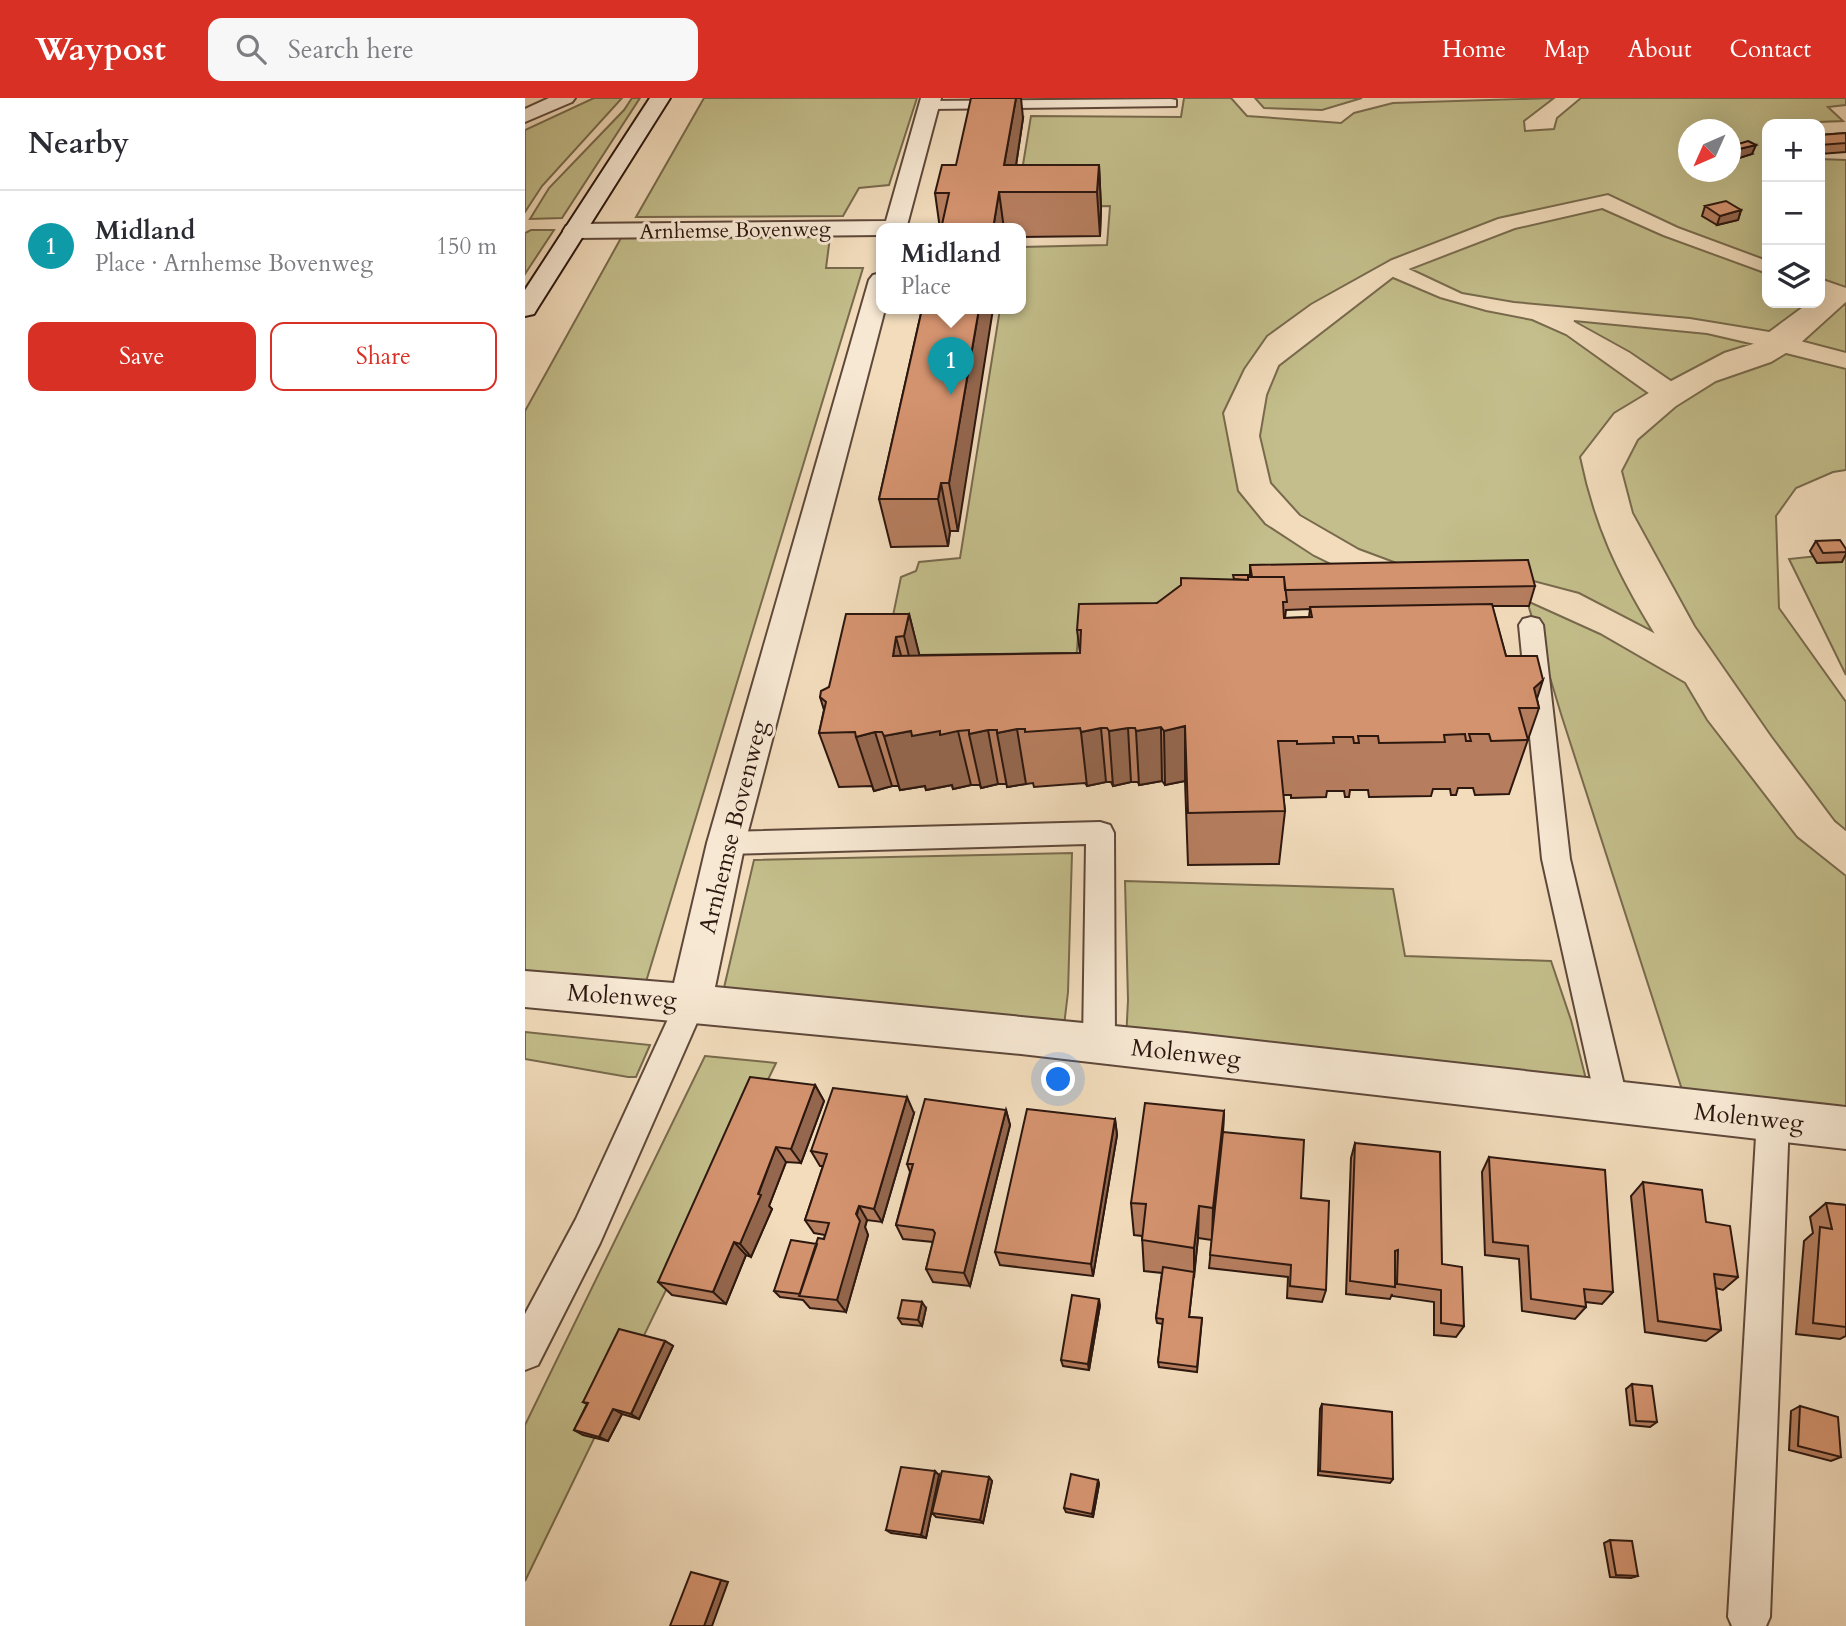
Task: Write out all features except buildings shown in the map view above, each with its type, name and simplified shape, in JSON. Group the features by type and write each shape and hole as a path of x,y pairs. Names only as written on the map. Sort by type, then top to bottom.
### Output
{"street":[{"path":"525,116 565,98"},
{"path":"525,309 660,98"},
{"name":"Arnhemse Bovenweg","path":"896,223 930,101"},
{"name":"Arnhemse Bovenweg","path":"574,231 876,228"},
{"name":"Arnhemse Bovenweg","path":"691,1002 726,843 876,298"},
{"name":"Molenweg","path":"525,989 691,1002 1098,1043 1846,1128"}],"lane":[{"path":"930,101 1171,103"},
{"path":"1531,625 1556,859 1612,1102"},
{"path":"726,843 1100,834 1098,1043"},
{"name":"Arnhemse Bovenweg","path":"525,1352 588,1231 691,1002"},
{"path":"1749,1617 1773,1119"}],"shaded area":[{"path":"594,98 622,98 542,186 525,212 525,130"},
{"path":"632,98 640,98 562,218 530,219 549,188 624,110"},
{"path":"704,98 917,98 889,185 859,188 843,216 636,217"},
{"path":"1184,98 1231,98 1247,116 1341,123 1354,113 1393,103 1554,98 1524,121 1525,131 1554,129 1557,118 1581,98 1846,98 1846,105 1828,107 1843,121 1762,119 1762,258 1678,227 1608,194 1498,218 1392,259 1311,304 1267,336 1244,369 1223,413 1238,491 1265,524 1314,556 1374,585 1080,611 1076,662 883,664 901,577 916,571 919,562 960,558 999,314 1026,314 1026,247 1107,245 1110,206 1016,207 1031,116 1181,117"},
{"path":"1255,98 1362,98 1322,110 1264,108"},
{"path":"1825,159 1846,160 1846,287 1825,280"},
{"path":"1602,209 1663,236 1762,272 1762,308 1800,308 1769,331 1690,318 1514,302 1462,293 1411,269 1515,229"},
{"path":"531,230 554,230 525,274 525,233"},
{"path":"830,237 826,268 863,268 645,985 525,975 525,411 621,238"},
{"path":"1393,278 1440,298 1532,320 1566,335 1647,393 1614,413 1580,457 1599,526 1652,631 1579,593 1522,578 1418,571 1359,549 1300,515 1271,483 1260,436 1267,395 1279,366"},
{"path":"1846,303 1846,352 1804,341"},
{"path":"1574,321 1707,334 1750,344 1724,352 1671,380 1630,352"},
{"path":"1786,354 1846,369 1846,470 1833,472 1796,488 1776,516 1779,608 1846,702 1846,830 1835,821 1772,737 1695,626 1633,513 1622,471 1638,440 1676,407 1716,382 1771,363"},
{"path":"1846,553 1846,675 1789,559"},
{"path":"1527,601 1600,634 1685,683 1707,720 1797,837 1846,876 1846,1119 1686,1102"},
{"path":"1072,853 1068,992 1063,1034 723,992 754,860"},
{"path":"1125,881 1393,889 1405,956 1551,961 1571,1020 1589,1091 1126,1041 1128,1000"},
{"path":"525,1032 650,1045 636,1077 628,1077 525,1059"},
{"path":"705,1056 776,1063 525,1581 525,1425"}],"place":[{"name":"Midland","path":"951,395"}]}
